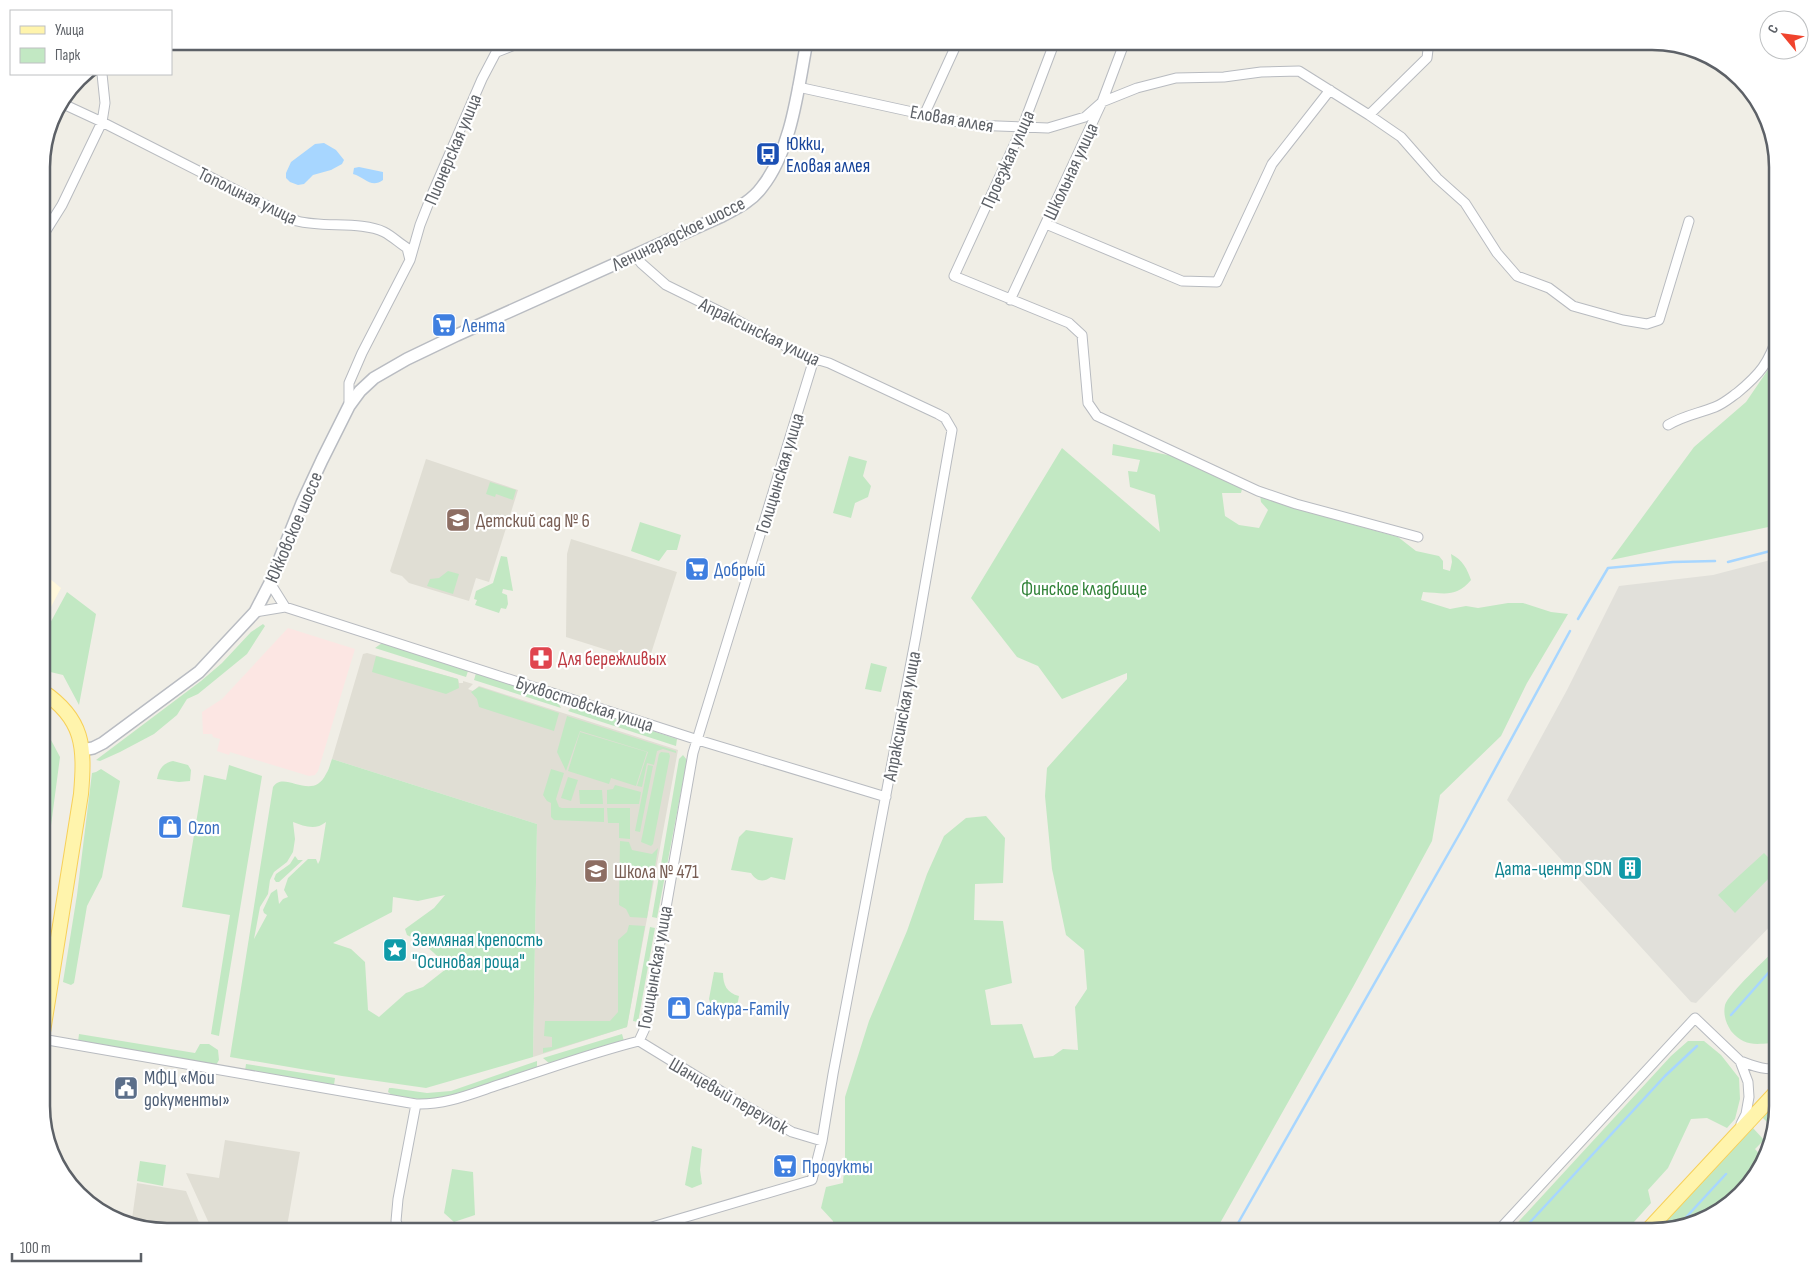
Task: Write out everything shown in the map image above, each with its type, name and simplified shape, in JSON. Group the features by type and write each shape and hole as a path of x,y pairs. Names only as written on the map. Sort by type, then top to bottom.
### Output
{"main road":[{"name":"Ленинградское шоссе","path":"506,313 635,256 746,203 762,188 779,159 790,124 805,50"},
{"name":"Юкковское шоссе","path":"82,750 93,748 103,743 199,672 255,612 270,582 302,503 349,406 360,391 374,378 407,359 506,313"},
{"path":"50,697 68,713 75,725 82,750 81,794 50,988"},
{"path":"1654,1223 1769,1099"}],"street":[{"path":"497,52 502,50"},
{"path":"925,113 954,50"},
{"name":"Проезжая улица","path":"1010,300 954,276 1022,128 1052,50"},
{"name":"Школьная улица","path":"1010,300 1102,102 1122,50"},
{"path":"1369,115 1427,58 1428,50"},
{"name":"Пионерская улица","path":"410,260 420,225 433,192 482,80 497,52"},
{"name":"Еловая аллея","path":"798,86 972,125 1048,128 1085,116 1102,102 1137,88 1176,78 1224,77 1261,72 1300,71 1401,137 1437,178 1465,203 1497,253 1517,276 1549,288 1573,306 1623,320 1647,324 1659,320 1689,221"},
{"path":"50,224 62,204 102,122 105,103 102,75"},
{"path":"1046,224 1182,281 1217,282 1272,164 1330,90"},
{"name":"Тополиная улица","path":"68,106 297,221 312,225 362,226 383,231 406,248 410,260"},
{"name":"Апраксинская улица","path":"635,256 666,285 802,355 828,364 938,414 945,418 952,430 822,1141 812,1180 666,1223"},
{"path":"349,406 349,383 362,353 410,260"},
{"path":"1010,300 1069,323 1082,335 1088,403 1097,416 1258,491 1296,504 1418,537"},
{"name":"Голицынская улица","path":"50,1039 416,1104 431,1105 639,1041 645,1028 693,753 814,359"},
{"path":"1668,426 1681,417 1715,407 1728,400 1750,383 1762,371 1769,359"},
{"path":"270,582 285,607"},
{"name":"Бухвостовская улица","path":"255,612 285,607 698,740 886,797"},
{"path":"1505,1223 1696,1018 1740,1060 1758,1067 1769,1068"},
{"name":"Шанцевый переулок","path":"639,1041 792,1132 822,1141"},
{"path":"1735,1135 1746,1114 1749,1097 1748,1082 1740,1060"},
{"path":"397,1223 398,1199 416,1104"}],"shaded area":[{"name":"Детский сад № 6","path":"426,459 518,490 489,582 476,578 469,601 409,583 402,576 390,571"},
{"name":"Детский сад № 6","path":"571,539 677,572 648,663 566,637 567,554"},
{"path":"1769,560 1769,927 1696,1003 1691,1002 1507,800 1567,690 1619,586 1713,575"},
{"path":"50,579 61,588 50,609"},
{"path":"288,628 355,649 318,771 315,775 309,776 230,752 229,755 217,751 220,739 213,737 212,734 203,734 202,712 222,699"},
{"name":"Школа № 471","path":"367,653 458,679 459,683 463,683 463,681 473,684 468,689 473,691 479,686 678,750 627,1027 533,1057 537,824 332,759 363,654"},
{"path":"225,1140 300,1152 288,1223 209,1223 186,1173 219,1178"},
{"path":"137,1183 186,1191 199,1223 152,1222 132,1217"}],"green space":[{"path":"1769,368 1769,527 1611,560 1694,447 1746,402"},
{"name":"Финское кладбище","path":"1113,444 1173,456 1242,489 1241,493 1222,493 1225,516 1239,525 1259,528 1268,510 1261,502 1260,495 1297,509 1398,537 1416,551 1439,556 1443,561 1443,569 1450,571 1451,554 1462,562 1471,580 1465,586 1460,590 1449,593 1423,592 1421,600 1450,609 1466,606 1478,608 1508,603 1523,603 1551,612 1568,614 1527,683 1501,736 1440,795 1432,841 1353,987 1220,1223 833,1223 821,1208 826,1187 843,1183 845,1097 869,1021 944,836 966,818 986,816 1005,838 1003,883 975,884 974,920 1003,921 1012,983 985,990 991,1025 1022,1024 1034,1058 1053,1056 1063,1049 1078,1050 1075,1007 1087,989 1084,950 1066,935 1052,869 1045,796 1047,768 1127,679 1127,673 1062,699 1038,666 1017,657 971,598 1062,448 1160,532 1155,495 1130,487 1128,471 1137,472 1140,460 1112,455"},
{"path":"849,456 867,461 863,476 871,486 868,497 855,503 851,518 833,513"},
{"path":"490,482 516,490 513,500 496,494 495,497 486,494"},
{"path":"640,522 681,535 677,550 667,550 659,561 631,551"},
{"path":"501,556 507,557 513,591 503,589 502,593 507,595 508,604 506,609 501,608 499,613 475,605 477,600 474,599 476,591 493,583"},
{"path":"448,571 459,574 453,594 427,586 430,579 439,578"},
{"path":"67,592 96,614 79,705 63,675 50,672 50,623"},
{"path":"263,624 265,626 247,654 198,694 187,699 177,715 154,734 100,761 96,760 201,681 222,663 251,632"},
{"path":"382,643 468,671 466,677 375,648"},
{"path":"376,656 458,679 459,688 446,694 372,672"},
{"path":"871,663 887,667 881,692 865,689"},
{"path":"476,673 557,700 561,708 474,680"},
{"path":"479,687 559,713 554,731 479,707 477,699 471,692"},
{"path":"574,705 677,739 676,746 568,711"},
{"path":"567,716 676,751 676,753 663,749 657,751 654,765 647,763 642,787 637,786 648,752 580,731 566,771 557,752"},
{"path":"580,732 647,752 636,786 611,778 609,784 568,771"},
{"path":"50,738 60,757 50,833"},
{"path":"661,752 669,753 670,756 653,844 651,846 641,842 659,754"},
{"path":"683,755 687,760 657,918 652,917 679,759"},
{"path":"332,759 537,824 533,1057 426,1088 230,1057 273,787 278,782 284,781 313,786 320,782 327,772","holes":["293,822 314,827 326,822 320,860 318,864 316,859 308,859 288,878 284,890 288,897 279,904 277,889 271,893 263,910 267,915 254,939 260,907 268,894 270,880 274,872 287,862 293,852 295,839","445,895 434,908 405,929 407,935 434,953 446,969 423,987 406,993 379,1017 368,1010 365,962 351,949 333,943 392,912 393,897 418,901"]},
{"path":"173,761 188,765 191,770 190,781 179,782 157,779 162,767"},
{"path":"229,765 262,776 219,1036 211,1034 230,915 182,907 204,775 226,780"},
{"path":"648,765 653,766 640,832 635,831"},
{"path":"101,769 120,781 102,877 87,906 74,983 71,985 63,982 77,895 92,773"},
{"path":"551,769 564,773 556,799 559,807 604,808 604,822 554,820 551,817 551,803 543,795"},
{"path":"568,777 578,780 571,801 561,798"},
{"path":"615,785 641,792 639,804 607,804 607,790 613,789"},
{"path":"579,790 602,790 603,804 580,804"},
{"path":"607,808 630,808 630,839 619,838 619,823 608,823"},
{"path":"746,830 793,838 785,880 771,877 760,880 751,873 731,870 739,837"},
{"path":"620,841 629,842 632,850 652,854 658,848 647,918 630,917 626,909 619,905"},
{"path":"1764,853 1769,858 1769,878 1735,913 1718,895"},
{"path":"295,856 298,860 303,860 279,882 276,882 274,879 276,874 290,864"},
{"path":"629,925 645,926 627,1027 543,1053 543,1048 552,1047 552,1037 544,1036 545,1021 610,1021 618,1012 618,940 627,932"},
{"path":"650,927 655,928 638,1022 633,1021"},
{"path":"1769,956 1769,1043 1749,1043 1740,1039 1731,1031 1725,1019 1725,1005 1740,984"},
{"path":"714,972 723,973 726,988 731,993 739,996 736,1012 715,1008 711,1005 709,999"},
{"path":"79,1034 195,1053 200,1044 209,1044 218,1050 219,1060 216,1065 78,1042"},
{"path":"622,1034 624,1041 550,1064 543,1058"},
{"path":"1688,1041 1704,1041 1721,1055 1739,1078 1740,1099 1735,1119 1727,1128 1707,1118 1691,1119 1668,1168 1648,1190 1651,1203 1633,1223 1517,1223 1671,1056"},
{"path":"537,1061 537,1069 445,1099 426,1100 392,1095 388,1092 389,1088 427,1093 451,1091"},
{"path":"246,1064 335,1078 334,1085 245,1071"},
{"path":"1769,1110 1768,1123 1762,1117"},
{"path":"1753,1128 1764,1140 1755,1149 1759,1153 1757,1158 1740,1183 1729,1194 1704,1211 1675,1221 1664,1222"},
{"path":"692,1146 702,1149 700,1170 702,1184 692,1188 685,1185"},
{"path":"140,1161 166,1165 163,1186 137,1181"},
{"path":"452,1169 473,1172 475,1215 454,1222 444,1213"}],"water":[{"path":"324,143 336,150 344,160 342,164 331,170 313,175 304,184 298,185 290,182 286,178 286,173 291,162 315,144"},
{"path":"359,167 383,172 383,180 371,183 353,174 354,168"}],"waterway":[{"path":"1728,562 1769,551"},
{"path":"1578,619 1608,568 1673,562 1715,561"},
{"path":"1238,1223 1464,826 1570,631"},
{"path":"1731,1015 1769,972"},
{"path":"1529,1223 1665,1076 1697,1046"},
{"path":"1685,1218 1726,1174"}],"place":[{"name":"Юкки, Еловая аллея","path":"768,154"},
{"name":"Лента","path":"444,325"},
{"name":"Детский сад № 6","path":"458,520"},
{"name":"Добрый","path":"697,569"},
{"name":"Для бережливых","path":"541,658"},
{"name":"Ozon","path":"170,827"},
{"name":"Дата-центр SDN","path":"1630,868"},
{"name":"Школа № 471","path":"596,871"},
{"name":"Земляная крепость \"Осиновая роща\"","path":"395,950"},
{"name":"Сакура-Family","path":"679,1008"},
{"name":"МФЦ «Мои документы»","path":"126,1088"},
{"name":"Продукты","path":"785,1166"}]}
